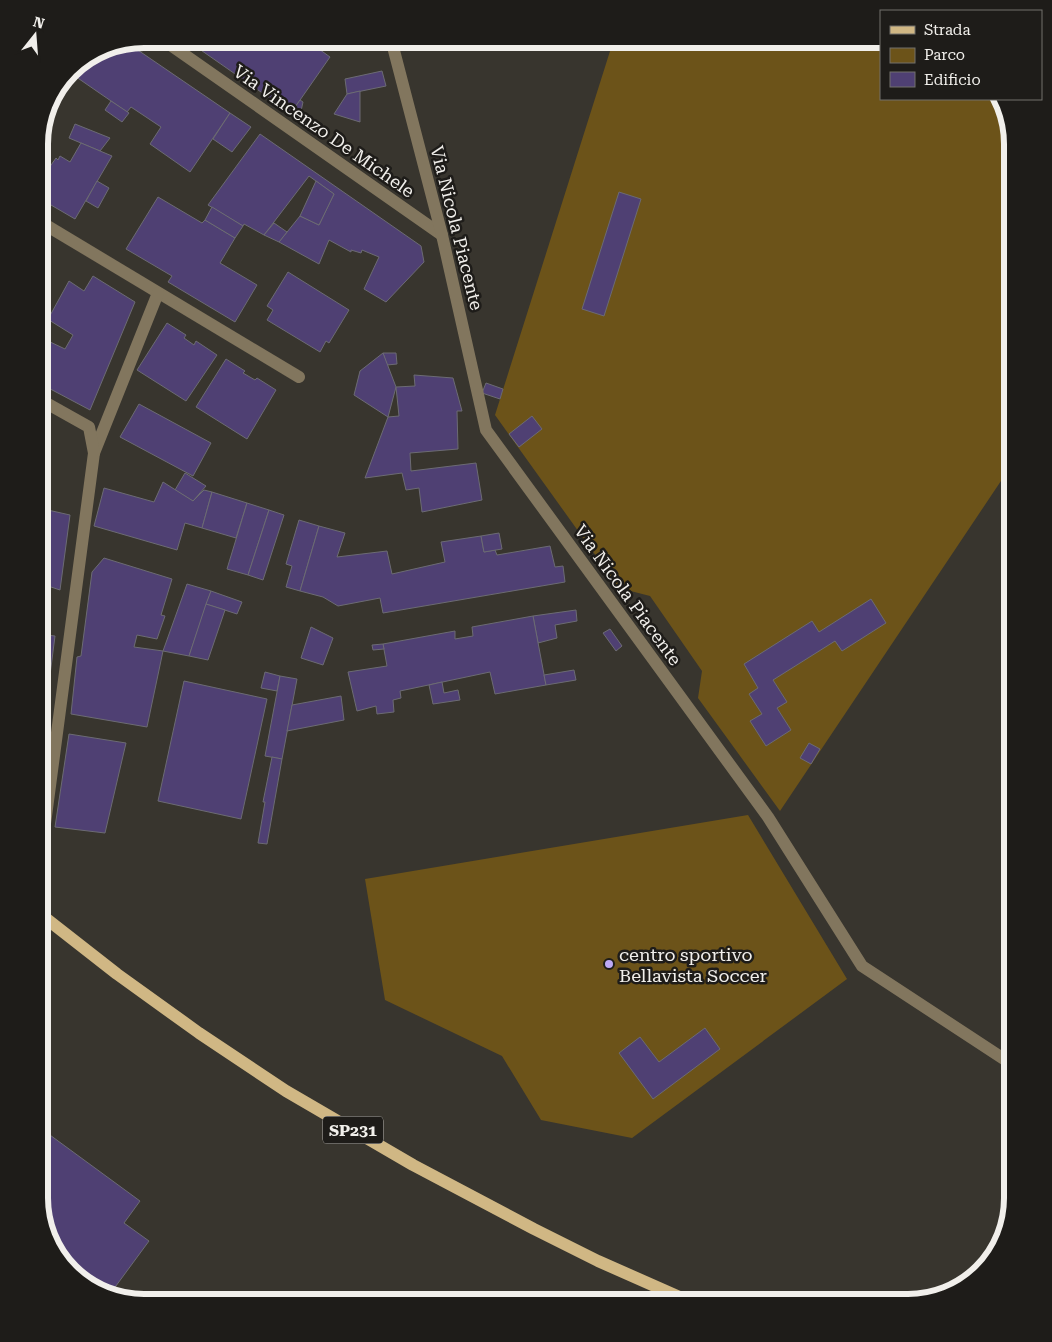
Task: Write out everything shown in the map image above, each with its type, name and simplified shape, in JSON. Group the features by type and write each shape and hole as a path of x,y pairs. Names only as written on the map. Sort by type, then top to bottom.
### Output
{"main road":[{"name":"SP231","path":"48,920 117,974 199,1034 286,1092 413,1165 534,1229 598,1261 673,1294"}],"street":[{"name":"Via Vincenzo De Michele","path":"175,48 442,235"},
{"name":"Via Nicola Piacente","path":"394,48 442,235 486,430 768,817 862,966 1004,1059"},
{"path":"48,226 298,377"},
{"path":"48,801 94,453 158,293"},
{"path":"48,404 89,427 94,453"}],"green space":[{"path":"611,48 880,48 880,100 995,101 1004,131 1004,476 780,811 698,698 702,671 650,596 619,588 495,415"},
{"name":"centro sportivo Bellavista Soccer","path":"748,815 847,979 632,1138 541,1120 502,1056 385,1000 365,879"}],"building":[{"path":"135,48 230,113 190,172 150,144 161,127 131,107 127,112 75,76 95,60 125,49"},
{"path":"198,48 318,48 330,57 291,113"},
{"path":"382,71 386,86 347,94 345,79"},
{"path":"360,91 360,122 334,114 347,94"},
{"path":"300,100 303,102 299,120 291,113"},
{"path":"111,101 129,113 122,122 105,110"},
{"path":"230,113 251,127 232,152 213,139"},
{"path":"75,124 110,138 100,151 69,138"},
{"path":"260,134 421,246 424,262 386,302 364,289 379,257 362,250 361,253 351,250 351,252 329,240 319,264 279,242 300,216 319,225 334,194 309,176 264,235 244,224 243,226 208,205"},
{"path":"81,143 112,156 75,219 48,203 48,169 56,158 58,160 60,156 70,162"},
{"path":"97,181 109,188 98,208 86,201"},
{"path":"316,181 334,194 319,225 300,216"},
{"path":"619,192 641,199 604,316 582,309"},
{"path":"158,197 202,223 205,220 235,238 220,263 257,285 235,322 168,282 172,276 126,249"},
{"path":"212,207 243,226 235,238 205,220"},
{"path":"274,223 287,232 279,242 264,235"},
{"path":"288,272 349,310 329,343 326,341 320,352 267,320 273,310 267,306"},
{"path":"93,276 135,302 90,410 48,388 48,341 65,349 73,335 48,319 69,281 84,291"},
{"path":"167,323 186,335 184,338 194,345 196,341 217,355 186,401 137,370"},
{"path":"383,353 396,353 397,364 387,365"},
{"path":"383,353 396,387 388,417 354,395 360,371"},
{"path":"226,359 245,371 243,373 255,380 257,378 276,390 247,439 196,407"},
{"path":"414,375 453,378 462,411 457,411 458,449 410,453 411,471 476,463 482,500 422,512 419,488 406,490 402,473 365,478 388,417 399,416 396,387 415,386"},
{"path":"486,383 503,389 500,399 482,393"},
{"path":"139,404 211,443 193,476 120,437"},
{"path":"532,416 542,429 519,447 509,434"},
{"path":"185,473 206,486 193,501 175,490"},
{"path":"163,482 193,501 204,490 212,492 202,528 185,523 177,550 94,526 104,488 154,502"},
{"path":"212,492 247,503 236,538 202,528"},
{"path":"247,503 269,510 248,575 227,569"},
{"path":"48,510 70,515 60,590 48,586"},
{"path":"269,510 284,515 263,580 248,575"},
{"path":"299,520 319,526 300,591 286,587 292,566 286,564"},
{"path":"319,526 345,533 337,557 387,551 392,574 445,562 441,542 481,536 484,552 495,550 497,555 550,546 555,567 563,566 565,582 383,613 380,598 338,606 323,597 300,591"},
{"path":"499,533 502,549 484,552 481,536"},
{"path":"104,558 172,579 161,615 165,616 157,639 137,635 134,647 163,651 147,727 71,714 77,657 81,656 92,572"},
{"path":"187,584 211,591 189,656 163,651"},
{"path":"211,591 242,602 237,614 206,604"},
{"path":"871,599 886,623 842,651 835,641 773,680 787,702 777,708 791,730 766,746 750,721 762,714 749,694 758,688 744,664 812,621 819,632"},
{"path":"206,604 225,610 208,660 189,656"},
{"path":"576,610 577,621 555,625 557,638 538,643 533,616"},
{"path":"533,616 546,685 495,694 490,672 400,691 401,698 393,700 394,712 377,714 376,706 357,711 348,672 387,666 383,644 455,631 455,639 473,636 472,627"},
{"path":"311,627 333,638 323,665 301,658"},
{"path":"610,629 622,646 616,651 603,633"},
{"path":"48,635 55,636 48,691"},
{"path":"383,644 384,649 373,650 372,645"},
{"path":"574,670 576,680 546,685 544,675"},
{"path":"265,672 280,676 277,691 261,688"},
{"path":"280,676 297,679 282,759 265,756"},
{"path":"184,681 267,699 241,819 158,801"},
{"path":"442,682 444,693 458,690 460,700 433,704 429,685"},
{"path":"341,696 344,720 287,731 292,705"},
{"path":"69,734 126,743 105,833 55,827"},
{"path":"809,743 820,749 811,764 800,758"},
{"path":"272,757 282,759 267,844 258,843 265,802 263,802"},
{"path":"705,1028 720,1049 653,1099 619,1053 640,1037 659,1062"},
{"path":"48,1134 140,1201 124,1223 149,1241 113,1289 95,1282 67,1257 57,1241 48,1211"}],"place":[{"name":"centro sportivo Bellavista Soccer","path":"609,964"}]}
